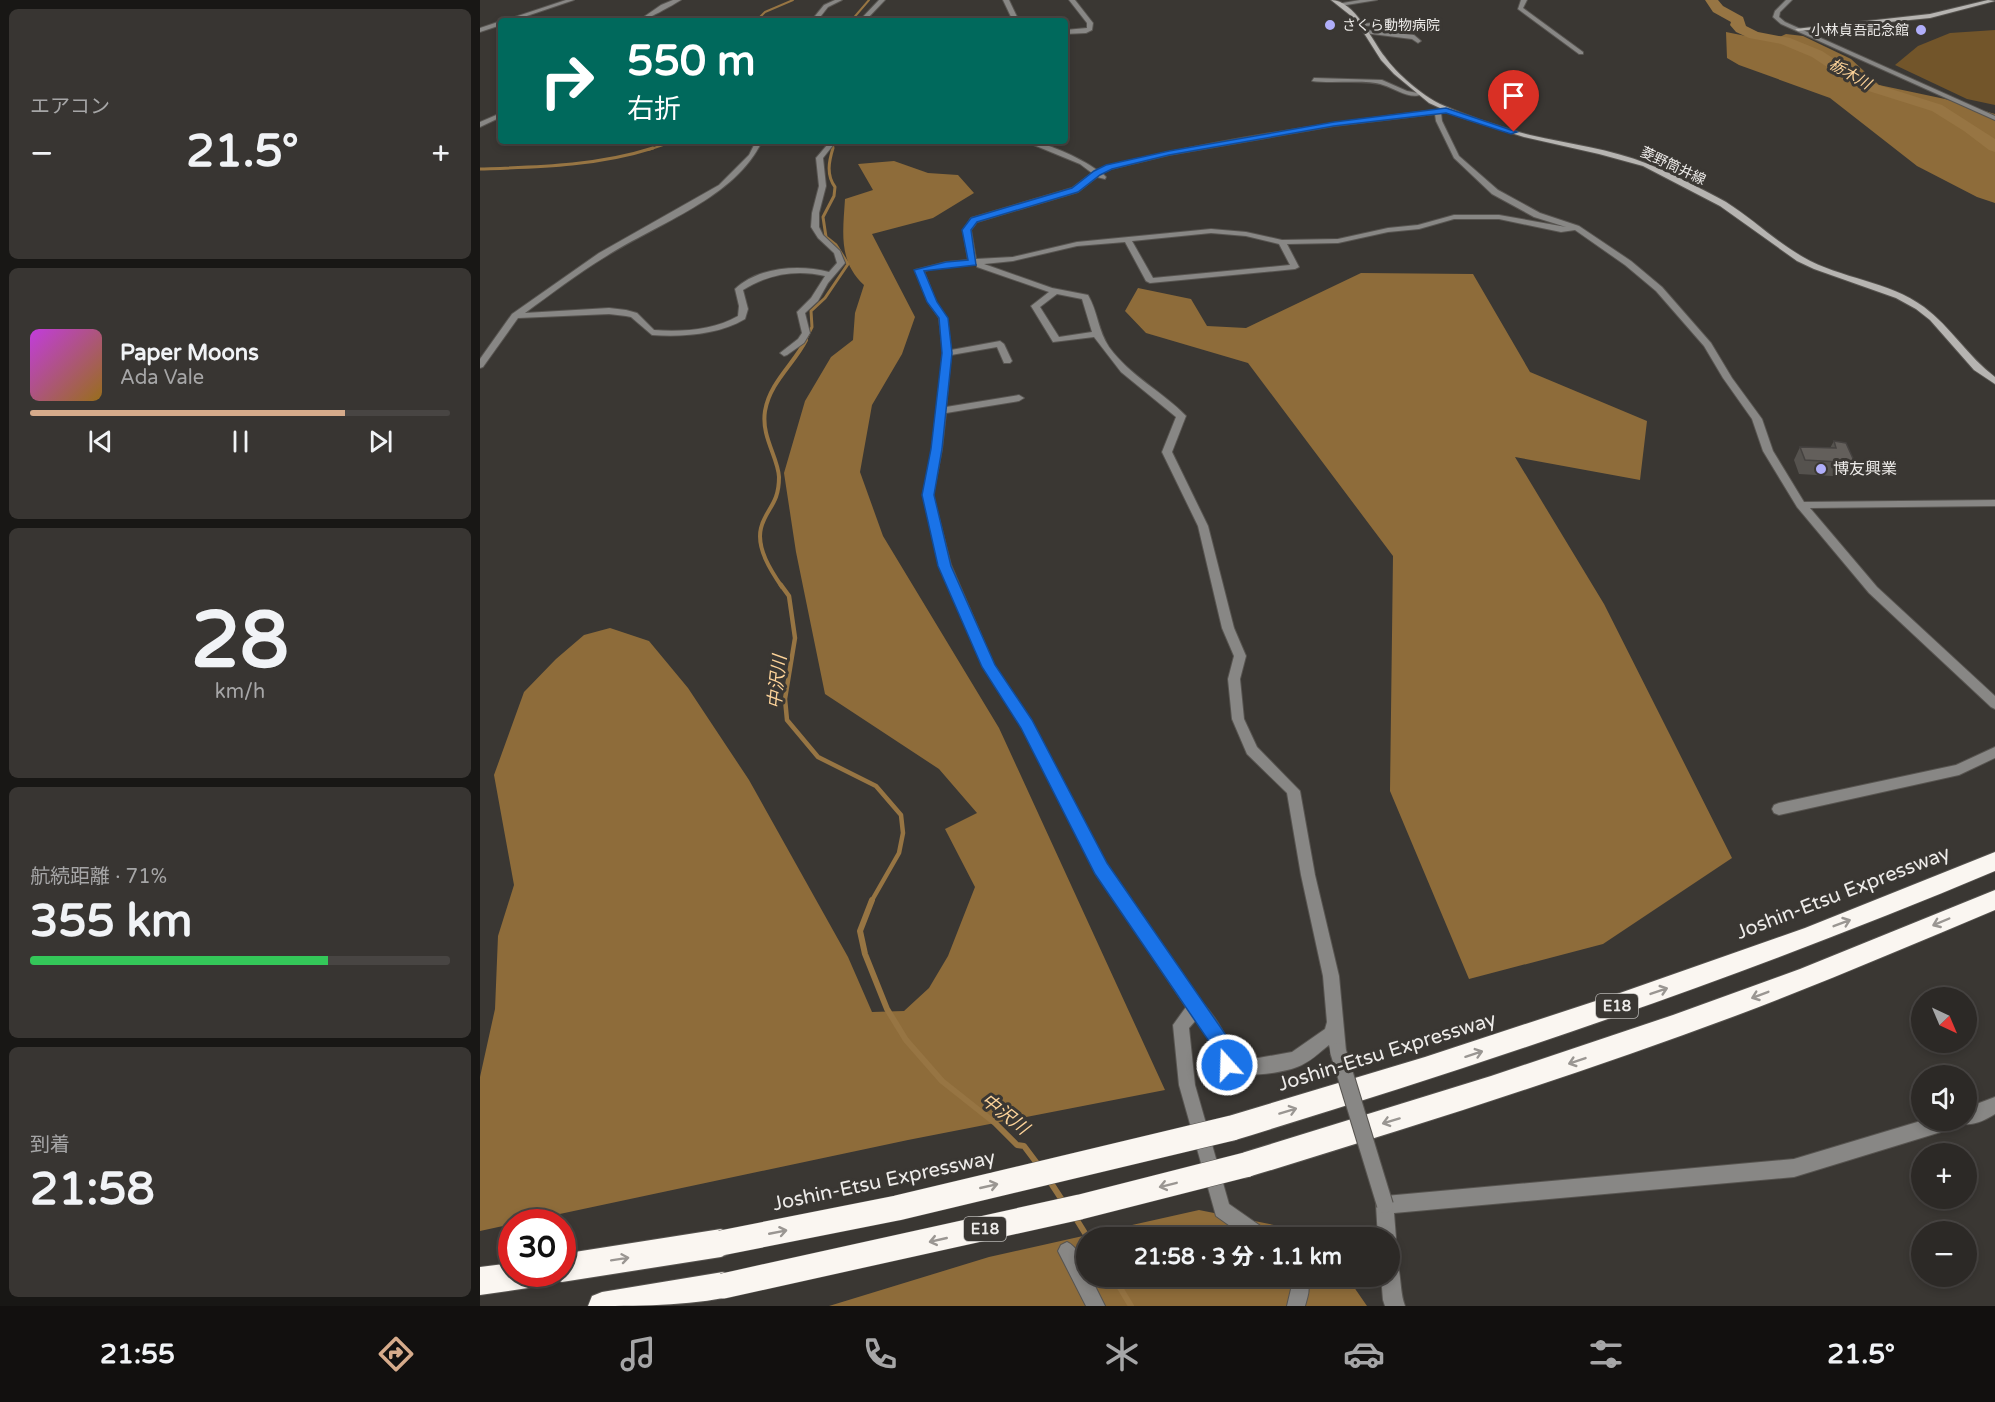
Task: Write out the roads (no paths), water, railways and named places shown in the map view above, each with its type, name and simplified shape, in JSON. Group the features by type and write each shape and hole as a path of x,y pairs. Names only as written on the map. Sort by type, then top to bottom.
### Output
{"highway":[{"name":"Joshin-Etsu Expressway","path":"576,1266 721,1243 897,1208 1232,1128 1394,1080 1697,978 1848,921 1995,861"},
{"name":"E18","path":"602,1306 723,1286 1069,1209 1245,1165 1423,1111 1680,1024 1871,952 1995,900"},
{"path":"480,1281 498,1278"}],"main road":[{"path":"1798,29 1930,16 1994,0"},
{"name":"菱野筒井線","path":"1337,2 1348,9 1383,58 1442,112 1526,136 1625,158 1645,165 1723,204 1800,259 1899,296 1919,307 1933,318 1977,368 1995,381"}],"street":[{"path":"515,18 571,0"},
{"path":"645,18 663,6 678,0"},
{"path":"816,18 826,6 839,0"},
{"path":"865,18 882,0"},
{"path":"1006,0 1015,18"},
{"path":"1068,32 1090,29 1090,23 1072,0"},
{"path":"1337,2 1374,0"},
{"path":"1524,0 1520,8 1581,53"},
{"path":"1789,0 1777,12 1776,17 1995,118"},
{"path":"1360,24 1404,22"},
{"path":"480,30 498,24"},
{"path":"1366,32 1414,37 1418,41"},
{"path":"1314,80 1382,82 1406,93 1420,94"},
{"path":"973,263 967,230 974,220 1075,190 1109,167 1192,149 1334,124 1442,112 1439,121 1456,156 1475,176 1511,202 1537,215 1576,228 1628,263 1659,289 1698,330 1757,419 1768,451 1801,506 1873,590 1995,704"},
{"path":"480,125 498,116"},
{"path":"480,365 515,316 612,249 722,187 752,156 758,144"},
{"path":"784,353 801,341 806,333 801,312 815,299 824,282 841,263 841,257 818,235 814,219 823,189 819,158 831,144"},
{"path":"1034,144 1082,163 1100,175"},
{"path":"1331,976 1334,1024 1332,1034 1295,1060 1246,1068 1227,1065 1223,1047 1101,868 1027,724 989,667 945,566 928,495 947,353 944,318 932,302 919,270 946,264 1012,259 1077,244 1211,231 1246,234 1282,242 1350,240 1388,230 1419,227 1454,217 1499,217 1561,230 1576,228"},
{"path":"1127,238 1150,281 1295,267 1282,242"},
{"path":"973,263 1056,291 1084,297 1091,307 1096,334 1115,362 1181,416 1167,452 1203,526 1228,628 1240,656 1234,679 1238,719 1252,750 1293,791 1308,875 1331,976 1338,1052 1385,1205 1386,1227"},
{"path":"515,316 609,311 634,315 652,332 705,328 727,325 742,316 744,304 739,289 745,284 800,269 815,269 832,275"},
{"path":"1056,291 1035,306 1056,340 1096,334"},
{"path":"947,353 1000,344 1007,360"},
{"path":"941,411 1018,399"},
{"path":"1801,506 1995,503"},
{"path":"1779,809 1959,770 1995,752"},
{"path":"1197,1007 1181,1025 1187,1085 1222,1210 1247,1227"},
{"path":"1977,1114 1995,1105"},
{"path":"1385,1205 1794,1168 1917,1131"},
{"path":"1067,1251 1096,1306"},
{"path":"1296,1306 1300,1287"},
{"path":"1391,1287 1392,1300 1396,1306"}],"waterway":[{"path":"759,18 765,12 793,0"},
{"name":"中沢川","path":"854,18 869,0"},
{"name":"栃木川","path":"1711,0 1718,9 1738,20 1737,25 1741,29 1754,35 1785,41 1817,54 1864,85 1937,108 1970,128 1995,147"},
{"path":"648,150 664,144"},
{"name":"中沢川","path":"832,150 834,144"},
{"path":"480,169 589,162 653,148"},
{"name":"中沢川","path":"805,341 812,327 811,311 825,298 848,264 836,245 826,237 823,217 834,196 835,187 830,178 829,168 833,148"},
{"name":"中沢川","path":"782,587 769,567 760,536 763,521 777,494 779,477 764,420 772,391 806,340"},
{"name":"中沢川","path":"781,585 789,596 795,638 785,699 787,720 818,757 876,786 901,815 903,833 899,853 872,901"},
{"name":"中沢川","path":"872,901 860,931 865,954 887,1009 906,1040 942,1081 995,1123 1017,1145 1024,1146 1039,1166"},
{"name":"中沢川","path":"1049,1180 1064,1203"},
{"name":"中沢川","path":"1075,1217 1081,1227"},
{"name":"中沢川","path":"1120,1287 1131,1306"}],"place":[{"name":"さくら動物病院","path":"1330,25"},
{"name":"小林貞吾記念館","path":"1921,30"},
{"name":"博友興業","path":"1821,469"}]}
